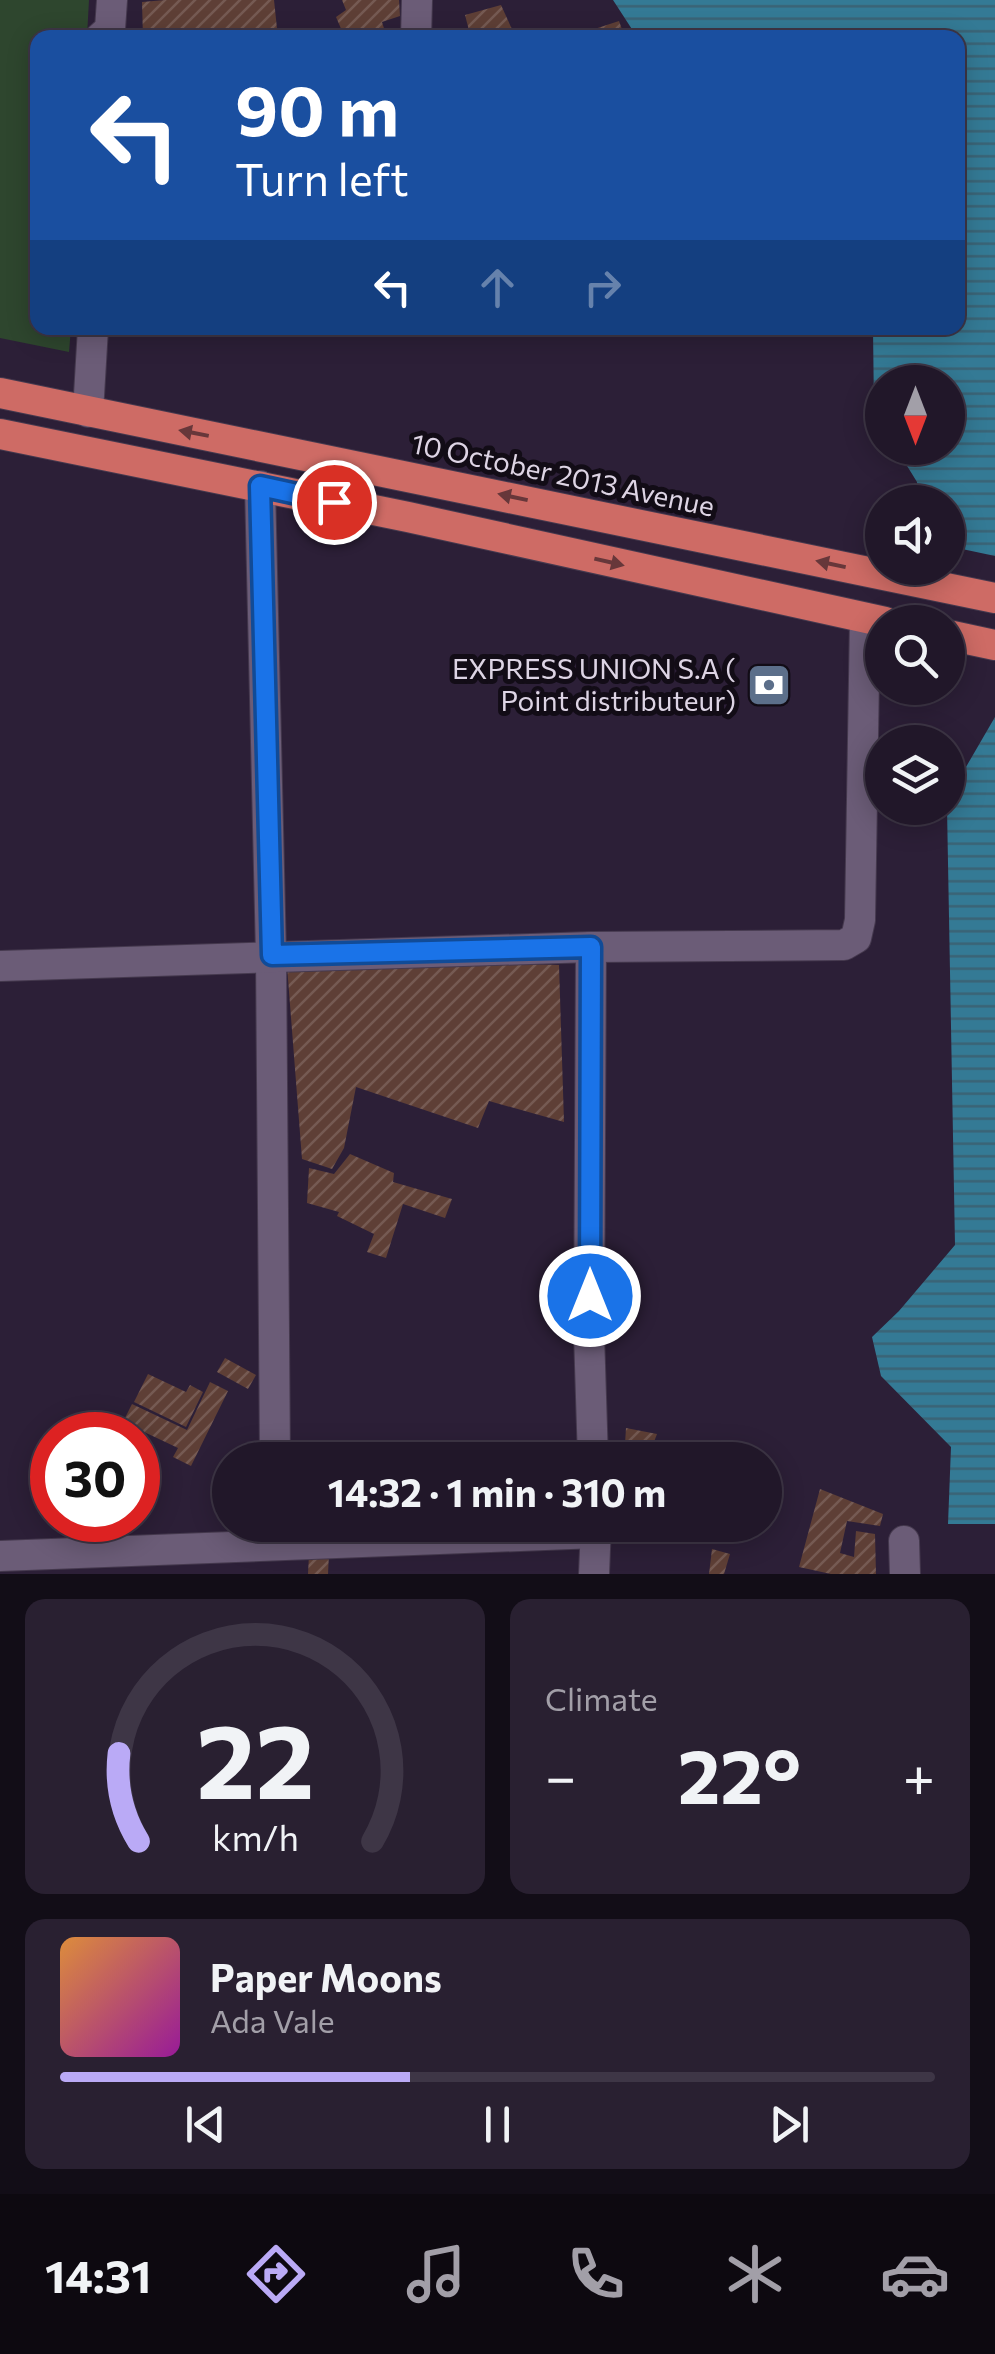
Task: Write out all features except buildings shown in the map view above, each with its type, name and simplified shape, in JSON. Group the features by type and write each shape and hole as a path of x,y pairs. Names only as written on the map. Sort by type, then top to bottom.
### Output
{"highway":[{"name":"10 October 2013 Avenue","path":"0,393 995,598"},
{"path":"0,434 260,486 865,618"},
{"path":"965,640 995,646"}],"street":[{"path":"108,30 112,0"},
{"path":"416,30 417,0"},
{"path":"88,412 93,335"},
{"path":"260,486 272,955 275,1442"},
{"path":"0,966 272,955 844,944 856,938 860,920 871,705"},
{"path":"591,947 589,1334 593,1442"},
{"path":"0,1556 212,1539"},
{"path":"904,1541 905,1574"},
{"path":"594,1574 595,1542"}],"green space":[{"path":"0,0 89,0 87,30 30,30 30,335 70,335 69,352 0,338"}],"water":[{"path":"613,0 995,0 995,556 965,550 965,485 917,485 906,465 965,465 965,365 873,365 873,335 965,335 965,30 632,30"},
{"path":"995,717 995,1524 948,1524 951,1447 881,1376 872,1337 955,1245 947,825 965,825 965,769"}],"place":[{"name":"EXPRESS UNION S.A ( Point distributeur)","path":"769,685"}],"route":[{"path":"334,502 260,486 272,955 591,947 590,1296"}]}
